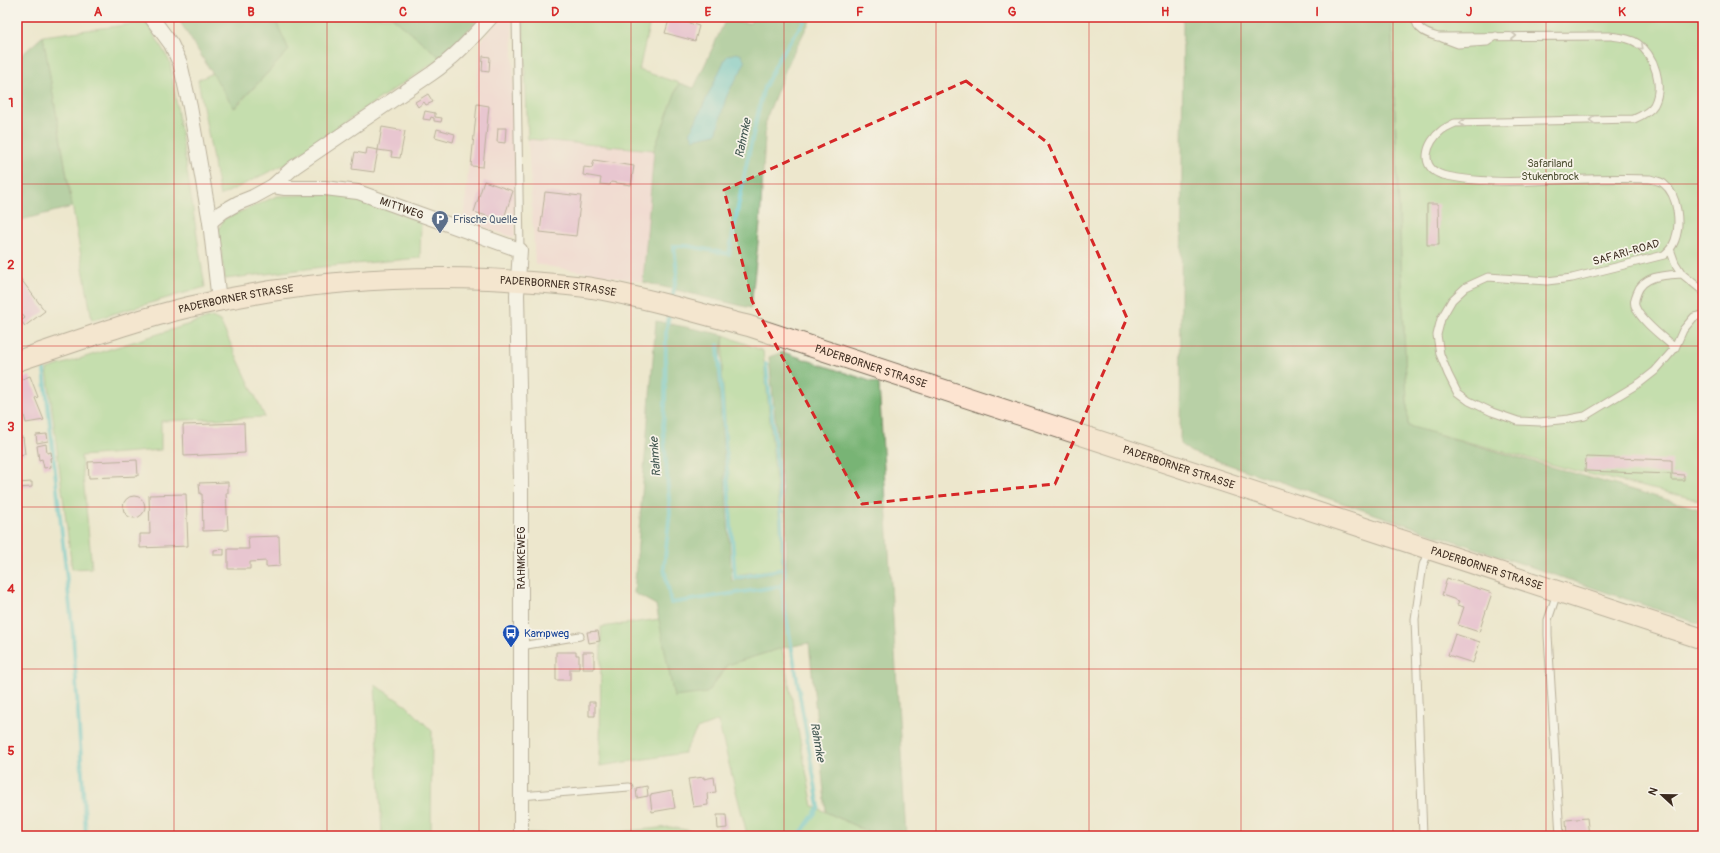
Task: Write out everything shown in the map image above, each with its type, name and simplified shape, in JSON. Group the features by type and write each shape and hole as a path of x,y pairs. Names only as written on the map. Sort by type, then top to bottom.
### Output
{"main road":[{"name":"PADERBORNER STRASSE","path":"17,362 156,316 219,301 295,287 372,279 417,278 519,281 592,288 682,308 749,326 1430,548 1703,639"}],"street":[{"path":"151,17 171,44 180,63 190,107 210,222 219,301"},
{"path":"210,222 222,212 273,186 294,167 448,62 469,42 491,17"},
{"name":"MITTWEG","path":"273,186 285,188 325,188 358,192 520,250"},
{"path":"519,281 520,250"},
{"name":"RAHMKEWEG","path":"519,281 517,295 521,479 521,836"}],"lane":[{"path":"516,17 520,250"},
{"name":"SAFARI-ROAD","path":"1416,17 1421,30 1428,35 1438,37 1610,36 1623,38 1638,43 1650,56 1657,76 1658,92 1654,106 1644,114 1634,119 1456,123 1442,130 1431,141 1427,152 1428,163 1431,169 1441,174 1457,178 1502,182 1635,178 1650,179 1664,183 1672,193 1678,227 1675,240 1670,249 1664,255 1572,278 1547,281 1488,277 1466,287 1452,300 1441,319 1437,335 1440,354 1457,392 1469,401 1492,412 1518,421 1540,422 1585,416 1641,382 1655,371 1675,348 1683,330 1694,317 1703,315"},
{"path":"1670,249 1682,274 1703,292"},
{"path":"1675,348 1645,320 1636,309 1634,300 1639,287 1655,276 1682,274"},
{"path":"1423,836 1415,619 1423,565 1430,548"},
{"path":"1558,591 1548,620 1548,635 1560,836"},
{"path":"520,646 580,636"},
{"path":"520,796 629,787"}],"highlighted area":[{"path":"966,81 1048,143 1127,318 1055,484 862,504 752,301 724,190"}],"shaded area":[{"path":"500,17 507,17 512,23 517,183 515,238 460,219 464,214 481,41"},
{"path":"528,139 654,150 643,282 535,264"}],"green space":[{"path":"177,17 274,17 289,50 234,108"},
{"path":"274,17 392,17 441,58 285,164 220,196 198,80 213,73 235,108 289,50"},
{"path":"392,17 481,17 441,58"},
{"path":"523,17 651,17 639,70 679,83 654,150 528,139"},
{"path":"752,17 812,17 787,66 766,119 760,224 751,308 643,282 654,150 679,83 694,88 725,21 751,23"},
{"path":"1183,17 1391,17 1408,426 1703,510 1703,625 1191,452 1180,444"},
{"name":"Safariland Stukenbrock","path":"1391,17 1703,17 1703,501 1580,472 1408,426"},
{"path":"147,22 170,62 205,287 92,320 43,36"},
{"path":"43,36 72,207 17,221 17,59"},
{"path":"331,194 355,196 421,221 420,258 322,267 225,279 218,230 224,219 277,196"},
{"path":"212,317 220,321 265,417 161,421 161,450 81,456 92,568 72,569 47,369"},
{"path":"656,321 724,335 718,375 732,581 787,570 786,525 769,357 783,352 879,384 906,836 866,836 866,831 826,812 809,643 782,648 727,665 707,693 674,697 656,605 634,593"},
{"path":"724,335 763,351 780,524 782,568 735,575 722,371"},
{"path":"660,619 674,697 716,682 727,665 782,648 813,806 866,831 866,836 719,836 747,834 718,721 697,729 684,753 600,766 601,627"},
{"path":"375,685 407,706 432,731 431,836 382,836"},
{"path":"670,827 719,836 528,836 528,833 585,835"}],"water":[{"path":"737,53 742,55 745,62 726,98 716,134 693,139 690,133 725,59 728,55"}],"building":[{"path":"670,17 683,17 682,21 699,26 695,41 665,33"},
{"path":"483,56 490,57 489,72 482,71"},
{"path":"428,94 433,102 426,105 424,102 418,107 415,102"},
{"path":"477,104 489,106 483,167 471,166"},
{"path":"425,111 435,113 435,117 442,118 441,122 434,121 434,118 431,117 430,120 423,119"},
{"path":"382,127 405,131 400,158 391,157 392,152 378,150"},
{"path":"498,128 506,128 505,143 497,142"},
{"path":"437,129 455,134 453,142 435,137"},
{"path":"367,148 378,150 374,172 352,169 355,152 366,154"},
{"path":"594,160 634,166 631,185 611,182 610,185 600,184 601,178 583,175 584,167 592,168"},
{"path":"484,181 513,191 503,221 474,212"},
{"path":"545,192 581,196 576,236 540,232"},
{"path":"1427,204 1438,204 1439,245 1427,245"},
{"path":"20,278 45,311 25,326 21,321 25,318 17,308 17,281"},
{"path":"30,376 38,397 35,398 44,420 26,423 21,404 19,405 17,399 17,381"},
{"path":"244,423 245,453 184,456 183,425"},
{"path":"47,434 48,441 37,443 36,435"},
{"path":"23,437 25,454 17,455 17,438"},
{"path":"46,444 47,453 51,452 52,458 50,458 51,467 44,468 42,459 39,460 37,446"},
{"path":"1586,457 1672,460 1672,474 1684,475 1684,480 1671,480 1671,474 1585,471"},
{"path":"137,460 138,476 89,478 88,462"},
{"path":"32,482 32,487 17,488 17,483"},
{"path":"228,482 228,493 226,493 228,530 203,531 202,494 200,494 199,483"},
{"path":"186,494 188,546 140,548 140,534 150,534 149,495"},
{"path":"134,496 142,499 145,507 142,515 134,518 126,515 123,507 126,499"},
{"path":"279,536 280,566 266,567 266,561 250,562 250,569 228,569 228,549 249,549 248,537"},
{"path":"224,549 224,555 214,555 214,550"},
{"path":"1447,578 1492,593 1479,632 1458,625 1464,607 1457,605 1459,601 1442,595"},
{"path":"598,631 600,641 589,643 587,632"},
{"path":"1455,634 1480,642 1473,663 1448,655"},
{"path":"556,652 576,652 576,655 579,655 579,669 570,669 570,680 556,680"},
{"path":"583,652 594,652 594,669 583,669"},
{"path":"589,702 595,702 595,716 589,716"},
{"path":"704,777 704,779 714,777 716,792 707,793 708,805 693,807 688,779"},
{"path":"647,786 648,796 637,798 636,788"},
{"path":"672,791 675,808 652,812 650,795"},
{"path":"717,815 726,815 727,828 718,829"},
{"path":"1587,818 1589,836 1567,836 1566,820"}],"waterway":[{"name":"Rahmke","path":"672,300 677,273 674,246 688,246 729,254 746,166 763,91 779,58 807,17"},
{"name":"Rahmke","path":"670,311 666,331 665,407 663,426 670,512 664,567 671,603 781,586 819,807 799,836"},
{"name":"Rahmke","path":"718,345 735,578 784,569"},
{"path":"766,364 776,458 785,574 781,586"},
{"path":"44,370 73,635 86,836"}],"place":[{"name":"Frische Quelle","path":"440,234"},
{"name":"Kampweg","path":"511,648"}]}
